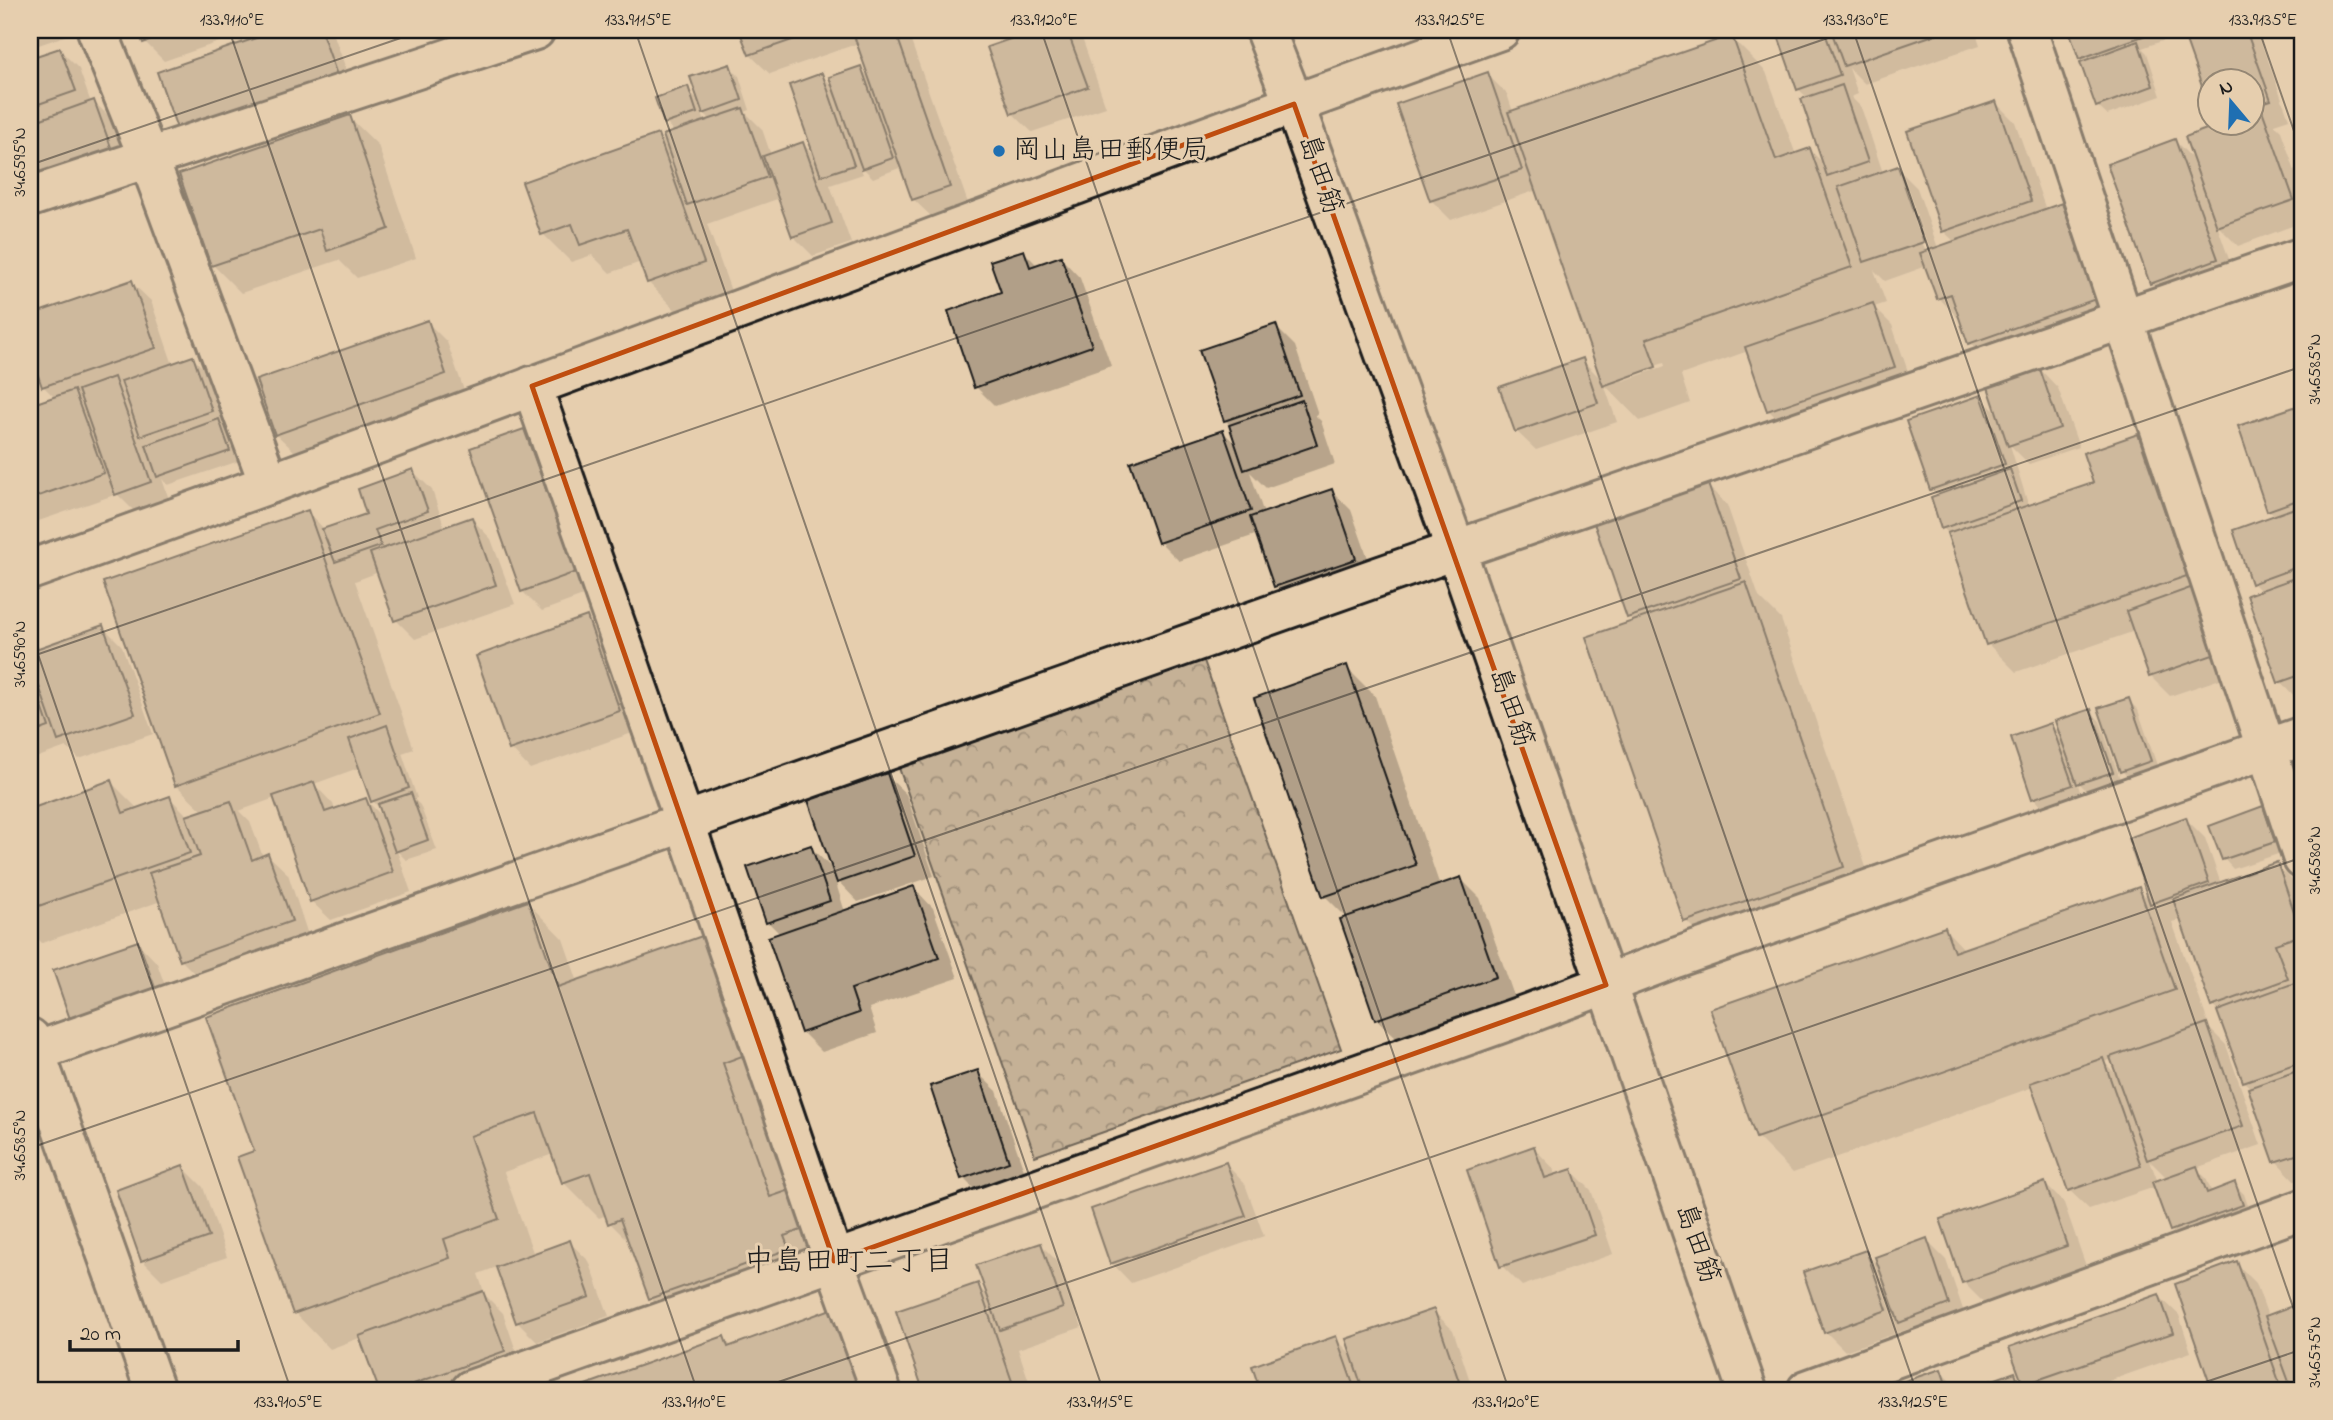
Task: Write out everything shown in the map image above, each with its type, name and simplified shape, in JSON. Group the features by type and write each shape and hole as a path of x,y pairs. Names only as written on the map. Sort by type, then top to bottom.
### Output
{"street":[{"path":"97,30 148,157 269,484"},
{"path":"30,197 535,30"},
{"name":"島田筋","path":"1265,30 1456,550 1747,1390"},
{"path":"30,570 1500,30"},
{"path":"2027,30 2303,859"},
{"path":"155,1390 32,1045 684,823 1456,550 2303,257"},
{"path":"532,386 881,1390"},
{"path":"471,1390 2303,736"},
{"path":"1807,1390 2303,1209"}],"highlighted area":[{"path":"1294,104 1606,985 834,1261 532,386"}],"green space":[{"path":"1203,658 1341,1049 1035,1156 898,765"}],"building":[{"path":"138,30 180,30 143,43"},
{"path":"279,30 321,30 338,78 179,134 157,72"},
{"path":"739,30 821,30 749,55"},
{"path":"852,30 895,30 950,187 912,200"},
{"path":"1036,30 1067,30 1088,87 1011,114 987,47"},
{"path":"1776,30 1824,30 1840,75 1797,90"},
{"path":"1831,30 1948,30 1844,66"},
{"path":"2069,30 2156,30 2157,31 2079,59"},
{"path":"2182,30 2246,30 2259,66 2196,66 2196,70"},
{"path":"2292,30 2303,30 2303,61"},
{"path":"1732,35 1776,160 1810,148 1852,267 1646,339 1656,367 1603,386 1508,112"},
{"path":"2138,41 2153,86 2096,107 2080,62"},
{"path":"60,48 76,91 30,107 30,58"},
{"path":"730,64 742,100 703,114 690,77"},
{"path":"861,66 893,158 862,169 829,77"},
{"path":"1488,72 1522,170 1430,201 1396,104"},
{"path":"822,73 854,165 821,176 789,85"},
{"path":"1842,85 1868,162 1827,176 1801,99"},
{"path":"688,86 697,113 664,124 655,98"},
{"path":"2266,86 2271,100 2266,102"},
{"path":"94,100 113,153 30,183 30,123"},
{"path":"1996,101 2031,201 1942,232 1907,131"},
{"path":"743,108 768,177 687,205 663,135"},
{"path":"350,115 389,229 327,251 320,229 211,266 179,174"},
{"path":"2266,121 2294,200 2217,227 2185,137 2196,133 2196,136 2266,136"},
{"path":"658,134 704,263 647,283 627,229 580,245 572,224 541,235 522,182"},
{"path":"2175,139 2218,259 2150,284 2107,164"},
{"path":"803,142 832,223 792,237 763,156"},
{"path":"1898,166 1924,242 1864,262 1838,187"},
{"path":"2062,203 2096,299 1968,344 1951,294 1937,299 1920,253"},
{"path":"1024,250 1030,267 1061,256 1092,346 974,388 948,311 1001,292 990,261"},
{"path":"132,280 156,348 42,387 30,353 30,315"},
{"path":"1873,303 1895,367 1767,411 1745,347"},
{"path":"428,320 446,374 275,435 256,380"},
{"path":"1276,324 1300,395 1224,421 1199,350"},
{"path":"193,356 212,411 140,436 121,381"},
{"path":"1583,358 1598,403 1515,432 1499,387"},
{"path":"2039,366 2060,428 2008,446 1987,384"},
{"path":"114,377 151,482 115,495 78,390"},
{"path":"74,390 104,473 30,499 30,405"},
{"path":"1981,395 2005,464 1930,490 1906,421"},
{"path":"1302,400 1317,445 1244,470 1229,425"},
{"path":"2303,404 2303,498 2267,511 2238,426"},
{"path":"219,419 230,451 157,477 146,445"},
{"path":"524,429 576,572 521,592 470,448"},
{"path":"1223,430 1251,511 1158,543 1130,462"},
{"path":"2138,434 2187,576 1986,645 1947,533 2093,483 2083,453"},
{"path":"413,469 428,511 375,530 381,546 335,562 322,529 366,514 358,489"},
{"path":"2010,469 2021,501 1941,529 1931,497"},
{"path":"1708,484 1741,579 1627,618 1594,523"},
{"path":"1332,489 1356,559 1274,587 1250,517"},
{"path":"2303,505 2303,565 2251,584 2233,530"},
{"path":"308,510 380,713 175,786 103,582"},
{"path":"472,517 496,585 394,621 370,553"},
{"path":"2303,575 2303,674 2278,683 2247,595"},
{"path":"1746,582 1844,867 1684,922 1586,637"},
{"path":"2193,587 2216,654 2149,677 2126,611"},
{"path":"587,616 620,711 509,750 476,656"},
{"path":"103,625 135,714 58,741 30,660 30,651"},
{"path":"1347,665 1416,865 1323,897 1254,698"},
{"path":"30,672 49,727 30,734"},
{"path":"2129,698 2151,761 2120,772 2098,708"},
{"path":"2091,709 2113,772 2077,784 2055,721"},
{"path":"2051,723 2073,785 2032,799 2011,737"},
{"path":"387,725 409,788 371,802 349,739"},
{"path":"887,773 915,856 837,883 808,800"},
{"path":"111,780 123,813 170,796 190,853 30,909 30,809"},
{"path":"314,782 325,812 366,798 393,872 310,902 273,796"},
{"path":"411,793 428,840 395,852 378,804"},
{"path":"231,801 252,860 268,853 292,921 180,961 149,873 200,856 186,816"},
{"path":"2263,806 2275,842 2222,860 2209,826"},
{"path":"2186,817 2209,883 2150,904 2128,838"},
{"path":"811,845 830,901 766,923 747,867"},
{"path":"2277,862 2302,935 2275,944 2288,979 2211,1007 2173,899"},
{"path":"1461,877 1496,977 1375,1020 1340,919"},
{"path":"914,886 939,958 851,989 859,1013 801,1033 768,937"},
{"path":"2139,887 2175,990 1756,1138 1710,1009 1945,927 1954,952"},
{"path":"528,901 558,987 702,936 745,1055 723,1063 770,1197 793,1189 807,1228 784,1236 789,1249 649,1299 620,1219 608,1224 590,1173 562,1183 537,1113 470,1136 499,1219 444,1239 450,1258 293,1314 237,1157 254,1151 206,1017"},
{"path":"138,941 155,988 70,1019 53,970"},
{"path":"2303,980 2303,1061 2243,1082 2217,1011"},
{"path":"2207,1023 2243,1126 2147,1160 2110,1057"},
{"path":"2103,1058 2141,1166 2068,1191 2030,1083"},
{"path":"2303,1069 2303,1167 2299,1154 2274,1162 2248,1088"},
{"path":"978,1070 1009,1162 961,1179 930,1086"},
{"path":"1534,1146 1545,1178 1572,1169 1595,1235 1500,1267 1467,1170"},
{"path":"1226,1162 1246,1216 1110,1264 1091,1209"},
{"path":"183,1165 209,1237 141,1261 116,1190"},
{"path":"2197,1166 2207,1193 2235,1182 2243,1205 2170,1231 2152,1182"},
{"path":"2045,1182 2067,1246 1962,1283 1940,1219"},
{"path":"1927,1238 1949,1304 1899,1323 1875,1257"},
{"path":"570,1240 590,1297 516,1323 496,1267"},
{"path":"1041,1243 1063,1308 1000,1330 976,1265"},
{"path":"1866,1250 1887,1310 1824,1333 1803,1272"},
{"path":"2237,1261 2282,1390 2212,1390 2175,1284"},
{"path":"978,1283 1015,1390 923,1390 896,1311"},
{"path":"483,1291 505,1351 397,1390 379,1390 359,1336"},
{"path":"2159,1294 2173,1333 2023,1385 2009,1347"},
{"path":"2303,1302 2303,1390 2292,1390 2265,1316"},
{"path":"831,1309 860,1390 571,1390 724,1336 728,1347"},
{"path":"1434,1309 1462,1390 1363,1390 1346,1339"},
{"path":"1336,1336 1355,1390 1260,1390 1252,1366"},
{"path":"1941,1369 1948,1390 1908,1390 1905,1381"},
{"path":"2015,1372 2021,1390 1965,1390"}],"place":[{"name":"岡山島田郵便局","path":"999,151"}],"district":[{"name":"中島田町二丁目","path":"849,1263"}]}
